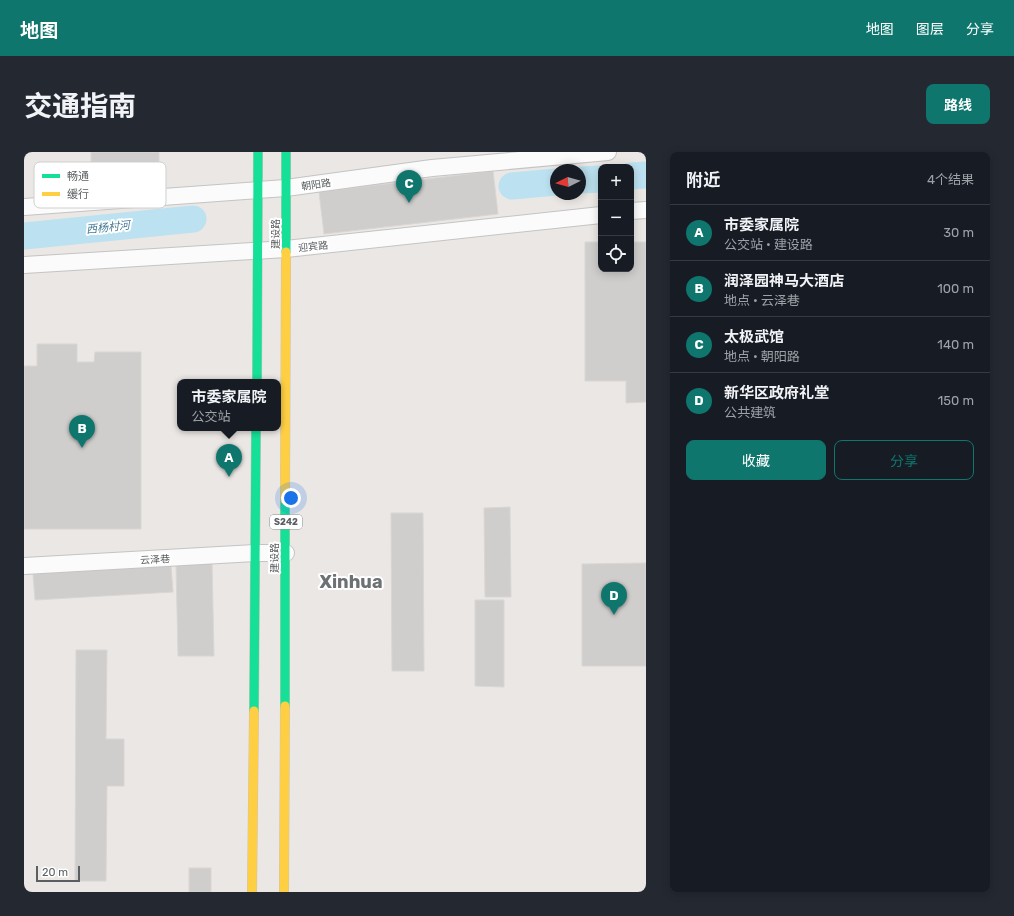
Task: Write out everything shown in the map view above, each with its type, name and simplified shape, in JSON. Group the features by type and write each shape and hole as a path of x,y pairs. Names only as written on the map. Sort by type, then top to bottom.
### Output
{"main road":[{"name":"建设路","path":"257,379 258,152"},
{"name":"建设路","path":"284,892 286,152"},
{"name":"建设路","path":"252,892 256,431"}],"street":[{"name":"朝阳路","path":"166,197 286,188 432,168 608,152"},
{"name":"朝阳路","path":"24,207 34,206"},
{"path":"634,211 646,210"},
{"name":"迎宾路","path":"24,266 286,248 598,215"},
{"name":"云泽巷","path":"24,566 255,553 286,553"}],"building":[{"path":"91,152 159,152 159,162 91,162"},
{"path":"493,171 498,214 324,234 319,192"},
{"path":"585,242 598,242 598,272 634,272 634,242 646,242 646,402 626,403 626,381 585,381"},
{"path":"37,344 77,344 77,362 94,362 95,352 141,352 141,529 24,529 24,366 37,366"},
{"path":"510,507 511,597 485,597 484,508"},
{"path":"391,513 423,513 424,671 392,671"},
{"path":"212,562 214,656 178,656 176,563"},
{"path":"646,563 646,666 582,666 582,564"},
{"path":"171,566 173,592 35,600 33,574"},
{"path":"475,600 504,600 504,687 475,686"},
{"path":"76,650 107,650 106,739 124,739 124,786 107,786 106,881 75,881"},
{"path":"189,868 211,868 211,892 189,892"}],"waterway":[{"name":"西杨村河","path":"634,176 646,175"},
{"name":"西杨村河","path":"586,180 598,179"},
{"name":"西杨村河","path":"512,186 550,183"},
{"name":"西杨村河","path":"24,236 193,219"}],"traffic: fast":[{"path":"257,379 258,152"},
{"path":"286,152 286,252"},
{"path":"254,711 256,431"},
{"path":"285,500 285,706"}],"traffic: slow":[{"path":"285,500 286,252"},
{"path":"284,892 285,706"},
{"path":"252,892 254,711"}],"place":[{"name":"太极武馆","path":"409,203"},
{"name":"润泽园神马大酒店","path":"82,448"},
{"name":"市委家属院","path":"229,477"},
{"name":"新华区政府礼堂","path":"614,615"}],"district":[{"name":"Xinhua","path":"351,582"}]}
